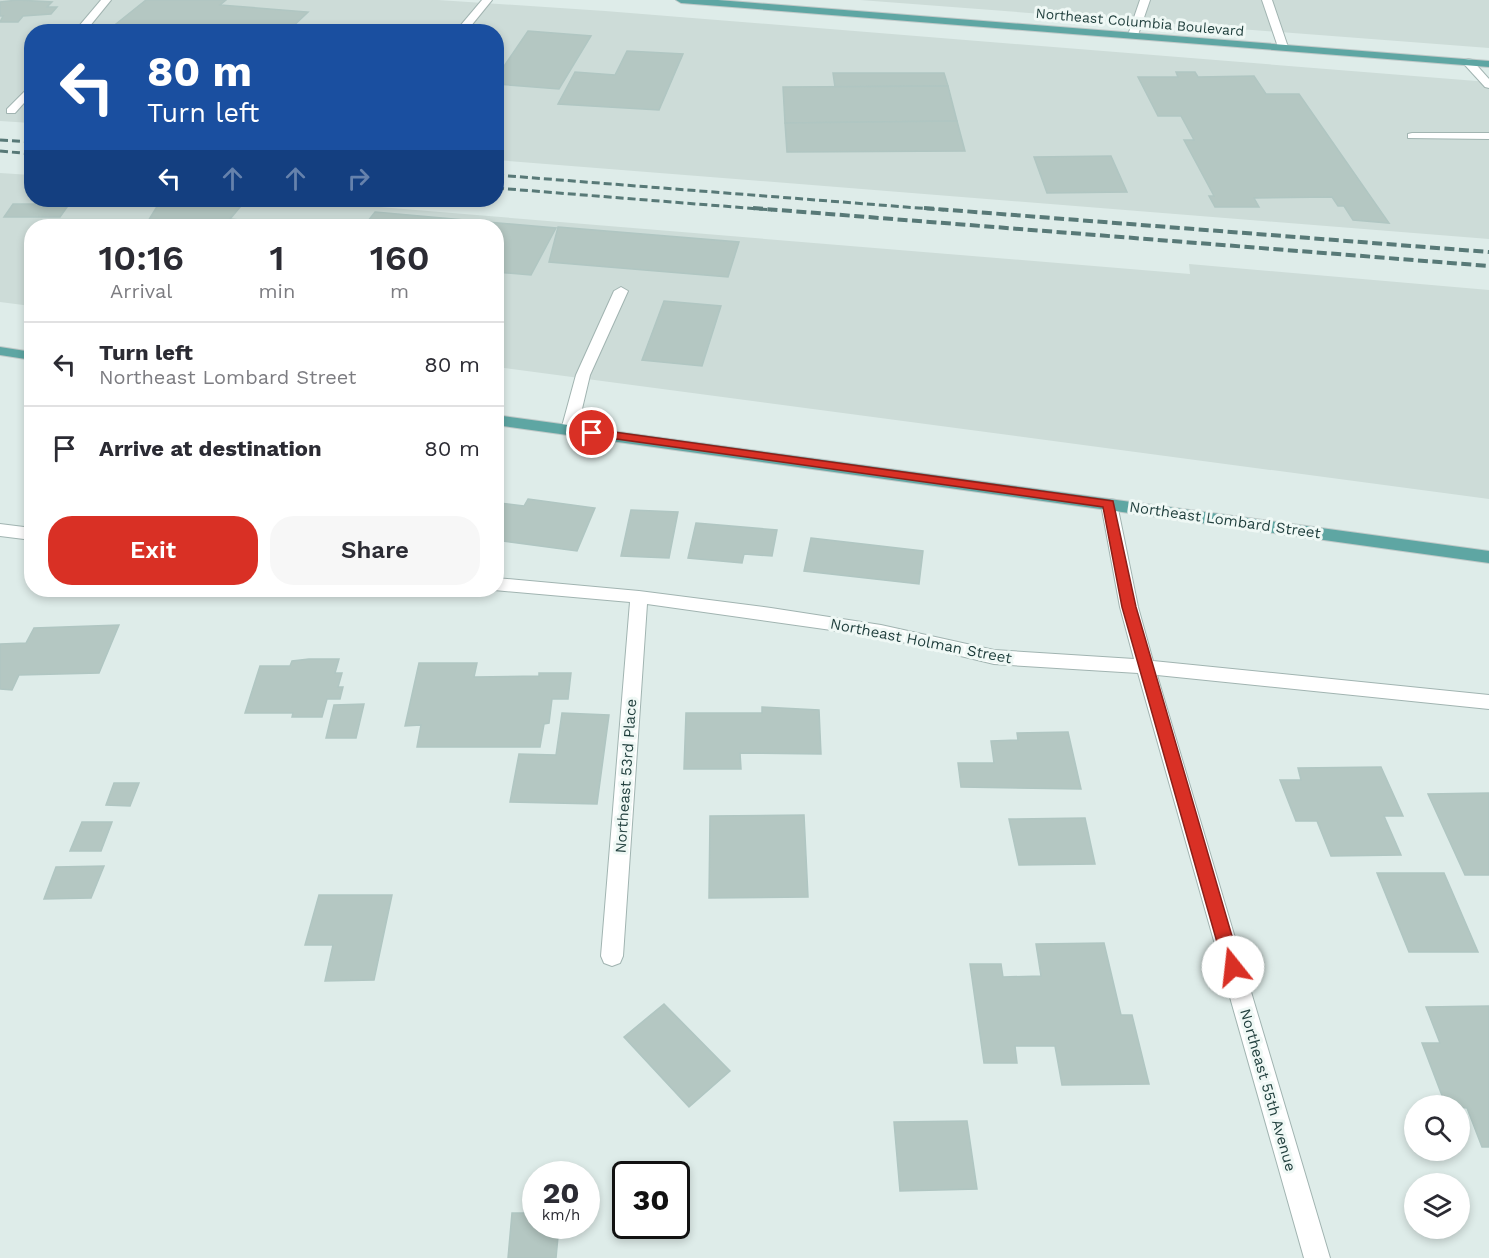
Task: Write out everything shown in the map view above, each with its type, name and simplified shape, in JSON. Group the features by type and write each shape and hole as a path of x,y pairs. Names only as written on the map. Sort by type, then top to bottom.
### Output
{"main road":[{"name":"Northeast Columbia Boulevard","path":"681,0 771,3 1489,64"},
{"path":"0,351 24,355"},
{"name":"Northeast Lombard Street","path":"504,421 1489,557"}],"street":[{"path":"86,24 106,0"},
{"path":"467,24 487,0"},
{"path":"1133,35 1145,0"},
{"path":"1267,0 1283,47"},
{"path":"1468,62 1489,85"},
{"path":"11,111 24,96"},
{"path":"1412,136 1489,136"},
{"path":"569,430 583,375 621,291"},
{"name":"Northeast 55th Avenue","path":"1109,504 1129,607 1145,667 1317,1258"},
{"path":"0,530 24,533"},
{"name":"Northeast Holman Street","path":"504,585 639,597 881,631 994,657 1145,667 1489,702"},
{"name":"Northeast 53rd Place","path":"612,956 639,597"}],"shaded area":[{"path":"0,0 438,0 605,11 1489,82 1489,239 504,161 504,24 24,24 24,123 0,121"},
{"path":"860,0 1489,0 1489,48"},
{"path":"0,173 24,175 24,207 379,207 1190,274 1189,264 1489,290 1489,499 504,368 504,219 24,219 24,305 0,302"}],"building":[{"path":"18,0 52,2 47,7 57,7 51,14 23,16 18,22 0,22 3,16 0,16 0,2"},
{"path":"146,0 226,0 220,5 308,12 295,24 116,24"},
{"path":"528,31 591,36 559,89 504,85 504,66"},
{"path":"627,51 683,54 659,110 558,104 575,72 615,75"},
{"path":"1176,72 1195,72 1198,77 1254,76 1266,94 1299,94 1389,223 1353,220 1344,206 1338,206 1332,197 1254,198 1259,207 1215,207 1209,196 1214,196 1184,140 1194,140 1181,116 1158,116 1138,77 1178,77"},
{"path":"833,73 944,73 948,86 835,87"},
{"path":"948,86 957,121 785,123 783,87"},
{"path":"957,121 965,151 787,152 785,123"},
{"path":"1111,156 1127,192 1047,193 1034,157"},
{"path":"13,204 24,204 24,207 67,207 60,217 4,217"},
{"path":"157,207 240,207 230,219 149,219"},
{"path":"375,212 454,219 370,219"},
{"path":"504,223 556,228 531,275 504,273"},
{"path":"558,227 739,242 728,277 549,262"},
{"path":"664,301 721,306 702,366 642,360"},
{"path":"528,499 595,508 577,551 504,541 504,504 524,506"},
{"path":"631,510 678,512 669,558 621,556"},
{"path":"696,523 777,530 772,556 744,554 742,563 688,558"},
{"path":"811,538 923,551 919,584 804,571"},
{"path":"119,625 99,673 19,675 12,690 0,689 0,644 26,643 34,628"},
{"path":"339,659 335,673 342,673 338,687 343,687 340,699 327,699 322,717 292,717 293,713 245,713 260,666 290,666 292,661"},
{"path":"419,663 477,663 474,677 571,673 568,699 552,699 549,723 544,724 540,747 417,747 421,725 405,726"},
{"path":"364,704 356,738 326,738 334,705"},
{"path":"762,707 819,710 821,754 740,753 741,769 684,769 686,713 762,713"},
{"path":"562,713 609,715 597,804 510,802 519,754 556,755"},
{"path":"1068,732 1081,789 961,787 958,763 994,763 991,741 1018,740 1017,733"},
{"path":"1381,767 1403,816 1384,816 1401,855 1331,856 1317,821 1296,821 1280,780 1301,780 1298,768"},
{"path":"114,783 139,783 130,806 106,805"},
{"path":"1489,793 1489,875 1465,875 1428,794"},
{"path":"804,815 808,897 709,898 710,816"},
{"path":"1085,818 1095,864 1019,865 1009,819"},
{"path":"82,822 112,822 101,851 70,851"},
{"path":"104,866 91,898 44,899 56,867"},
{"path":"1377,873 1444,873 1478,952 1409,952"},
{"path":"319,895 392,895 374,980 325,981 333,945 305,945"},
{"path":"1104,943 1121,1015 1132,1015 1149,1084 1062,1085 1055,1046 1015,1046 1017,1063 984,1063 970,964 1001,964 1003,977 1041,976 1036,944"},
{"path":"664,1004 730,1071 689,1107 624,1037"},
{"path":"1489,1006 1489,1147 1482,1147 1470,1116 1470,1095 1442,1095 1422,1043 1440,1043 1426,1007"},
{"path":"967,1121 977,1189 900,1191 894,1122"},
{"path":"512,1213 522,1213 522,1239 558,1239 556,1258 508,1258"}],"railway":[{"path":"0,140 24,142"},
{"path":"0,151 24,153"},
{"path":"504,176 944,210"},
{"path":"504,189 772,210"},
{"path":"753,208 1489,266"},
{"path":"924,208 1489,252"}],"route":[{"path":"592,433 1109,504 1129,607 1145,667 1233,967"}]}
